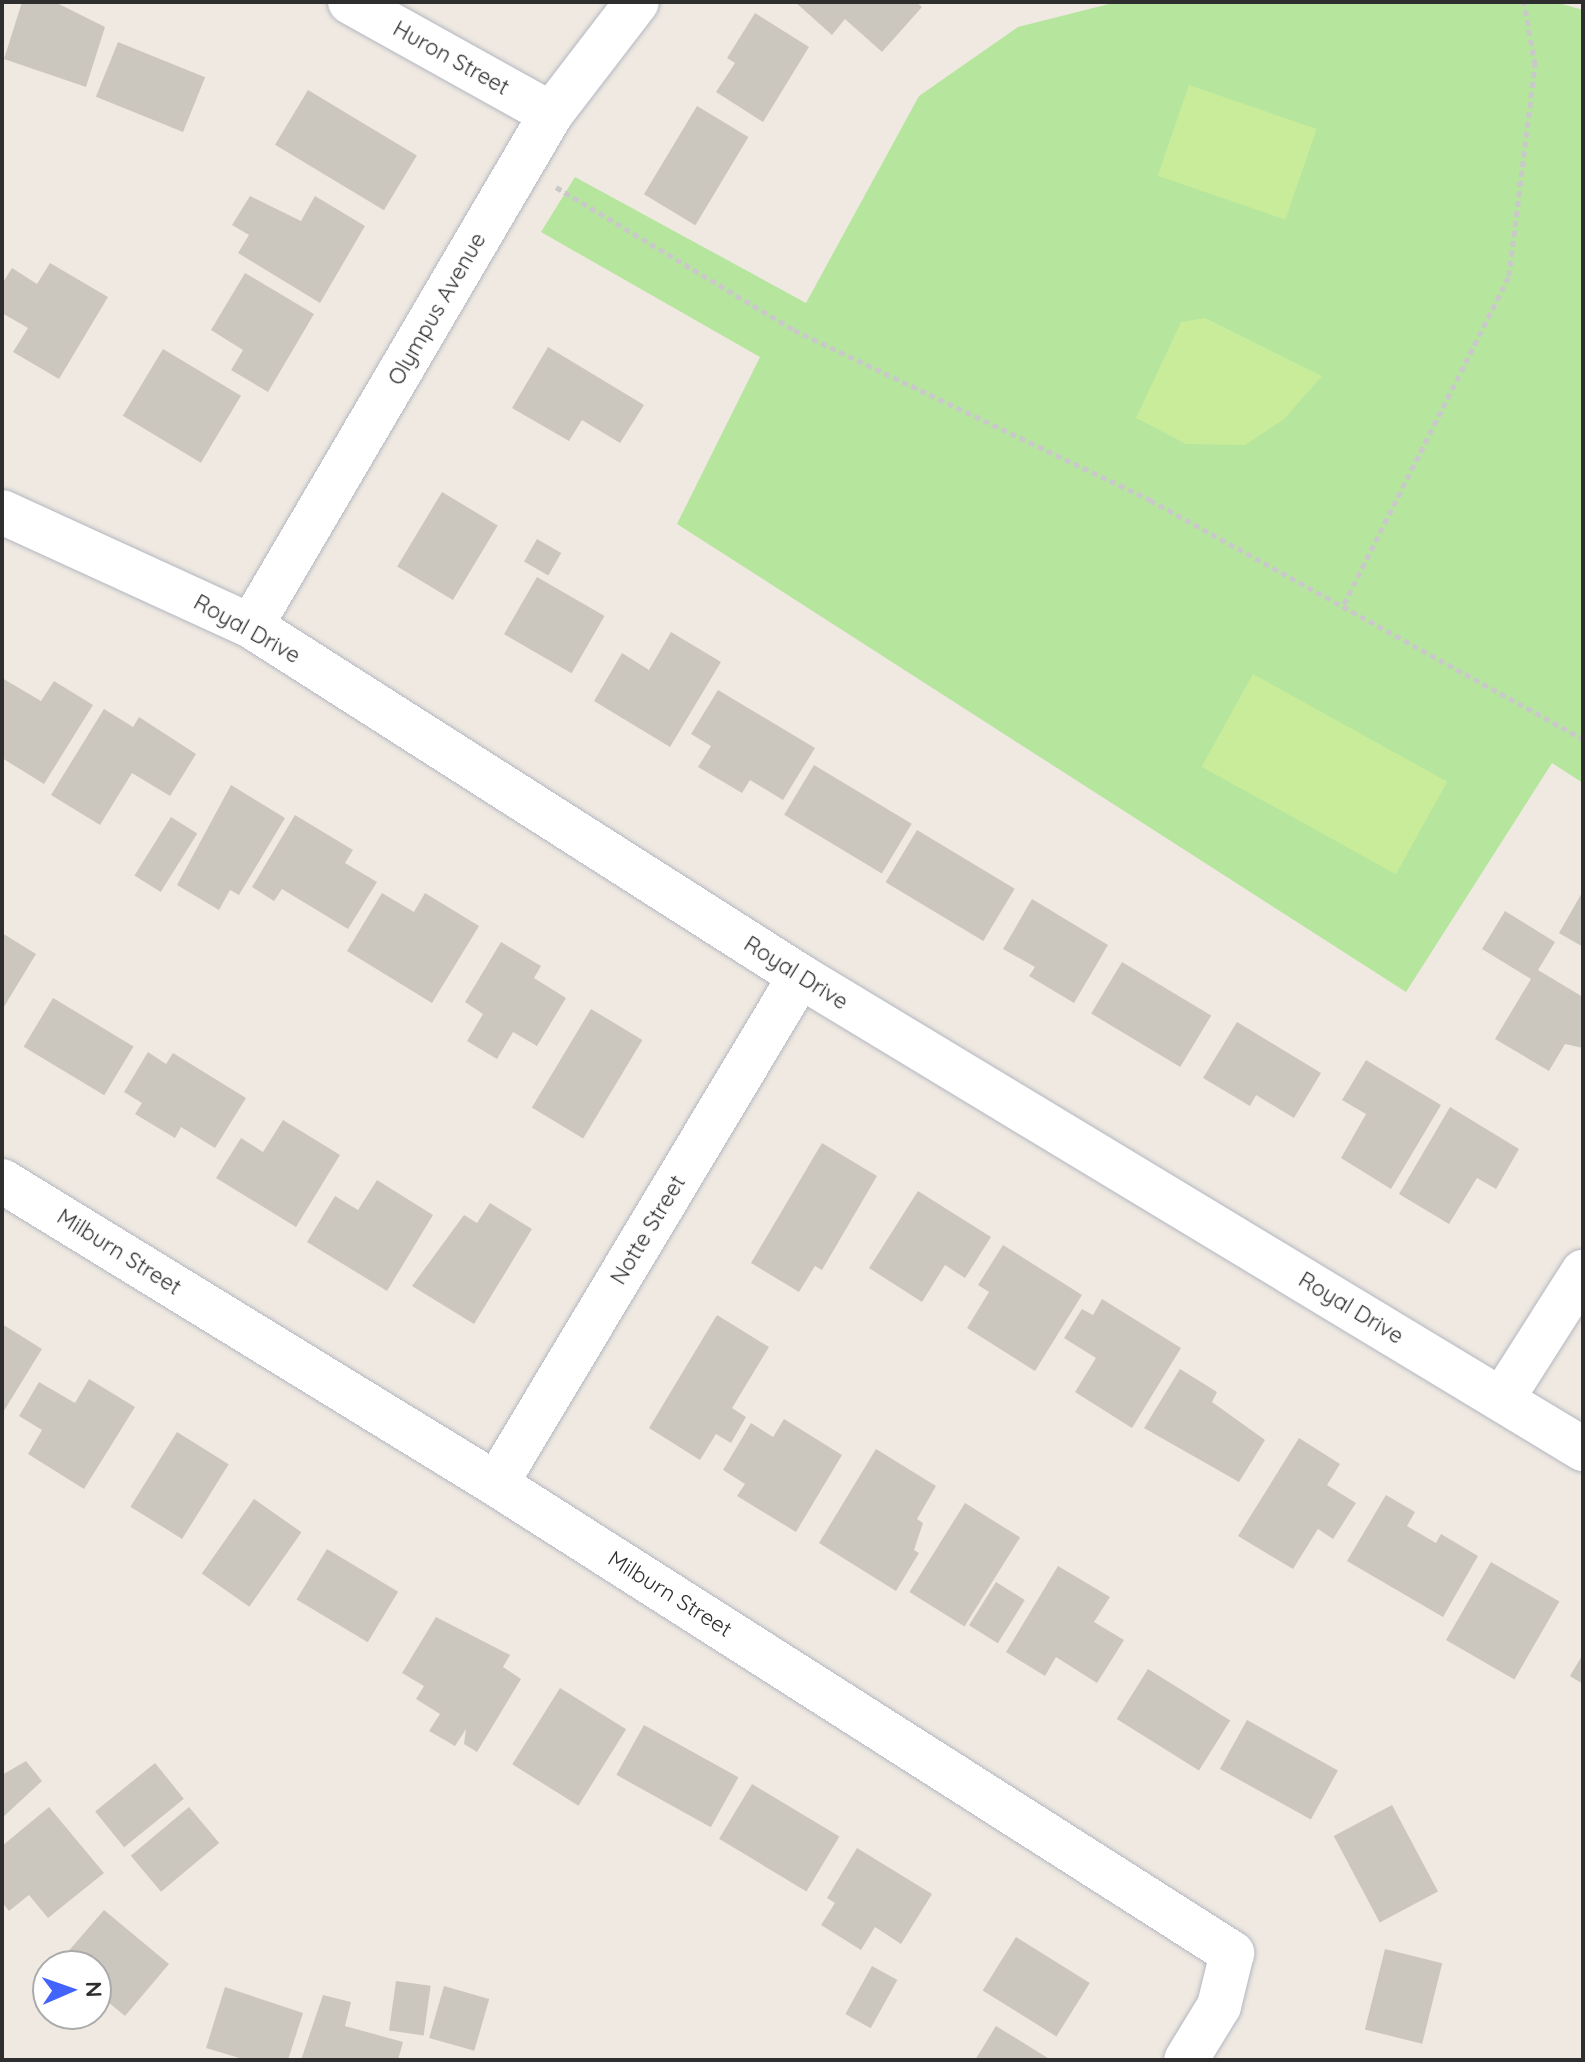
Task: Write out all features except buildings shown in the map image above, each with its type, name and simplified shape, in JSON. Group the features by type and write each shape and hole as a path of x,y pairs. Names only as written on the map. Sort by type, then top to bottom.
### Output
{"street":[{"name":"Huron Street","path":"350,2 551,114"},
{"name":"Olympus Avenue","path":"251,626 551,114 637,2"},
{"name":"Royal Drive","path":"2,512 251,626 800,976 1583,1449"},
{"name":"Notte Street","path":"496,1484 800,976"},
{"name":"Milburn Street","path":"2,1181 496,1484 1232,1953 1219,2006 1186,2060"},
{"path":"1502,1399 1583,1272"}],"path":[{"path":"1344,604 1509,276 1535,65 1524,2"},
{"path":"521,165 794,330 1150,500 1344,604 1583,739"}],"green space":[{"path":"1117,2 1555,2 1583,10 1583,783 1552,763 1406,992 677,524 760,357 541,232 575,177 806,303 919,96 1018,27"},
{"path":"1189,85 1317,129 1285,220 1158,176"},
{"path":"1205,318 1322,376 1284,419 1245,445 1186,444 1136,418 1181,322"},
{"path":"1253,674 1447,782 1396,874 1202,767"}]}
